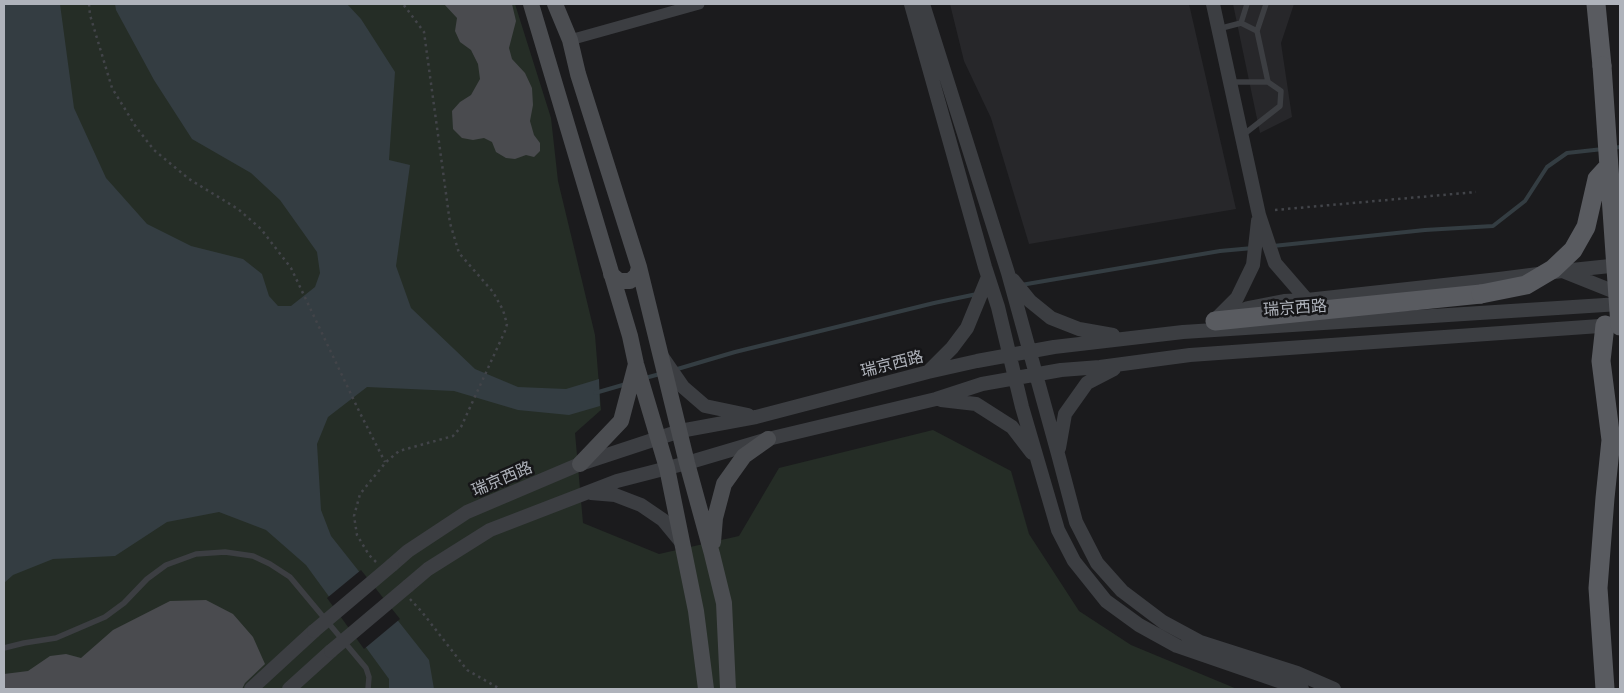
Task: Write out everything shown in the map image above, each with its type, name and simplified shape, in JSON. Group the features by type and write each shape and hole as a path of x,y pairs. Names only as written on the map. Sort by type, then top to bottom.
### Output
{"main road":[{"path":"531,4 630,336 636,364 667,468 696,611 706,689"},
{"path":"555,4 570,40 578,74 640,267 687,463 724,603 728,689"},
{"path":"1596,4 1608,167 1615,325 1601,361 1610,440 1598,588 1604,689"},
{"path":"1214,321 1481,294 1526,285 1553,269 1573,250 1586,227 1597,179 1608,167"},
{"path":"611,274 620,281 630,282 637,275 640,267"},
{"path":"580,464 621,421 636,364"},
{"path":"712,554 715,518 724,484 744,456 768,439"},
{"path":"696,611 698,599 705,593 716,594 724,603"}],"street":[{"path":"570,40 698,4"},
{"path":"911,4 998,307 1022,407 1058,530 1074,561 1106,600 1139,625 1177,646 1302,689"},
{"path":"923,4 1007,269 1024,302 1030,351 1076,522 1097,563 1122,591 1163,622 1200,642 1297,673 1334,689"},
{"path":"1213,4 1259,216 1275,263 1307,300"},
{"path":"1214,321 1237,298 1253,265 1259,216"},
{"path":"1183,332 1248,308 1284,301 1499,280 1620,265"},
{"path":"1562,271 1620,294"},
{"path":"928,372 952,348 967,328 987,272"},
{"path":"1024,302 1051,318 1079,329 1129,337"},
{"name":"瑞京西路","path":"251,689 314,631 408,551 467,512 580,464 680,431 756,417 928,372 1054,346 1183,332 1620,304"},
{"path":"289,689 331,651 428,570 490,530 617,481 768,439 936,399 982,384 1061,370 1190,355 1615,325"},
{"path":"662,357 683,387 705,406 756,417"},
{"path":"1058,454 1065,414 1088,383 1122,364"},
{"path":"936,399 976,404 1012,427 1038,461"},
{"path":"588,492 615,494 641,505 663,520 683,545"}],"lane":[{"path":"1241,23 1247,4"},
{"path":"1266,4 1257,31 1268,82"},
{"path":"1218,29 1241,23 1257,31"},
{"path":"1230,82 1268,82 1281,91 1280,106 1242,136"},
{"path":"4,648 56,638 105,617 124,603 147,579 166,565 196,554 225,552 253,556 290,577 366,668 369,677 368,689"}],"path":[{"path":"89,4 90,15 112,88 136,127 154,150 182,173 238,209 260,229 291,268 359,411 386,462"},
{"path":"403,4 424,32 450,223 459,253 493,292 504,310 507,324 461,427"},
{"path":"1275,210 1476,192"}],"shaded area":[{"path":"4,4 515,4 551,118 558,181 595,335 601,410 575,433 583,523 659,554 739,536 779,468 933,430 1011,471 1029,534 1079,611 1131,645 1237,689 4,689"},
{"path":"4,4 60,4 74,108 106,178 147,224 191,246 243,259 262,274 269,296 278,306 291,306 315,287 320,273 317,252 280,200 251,173 192,139 154,80 116,10 115,4 347,4 361,19 395,72 389,160 410,165 396,266 411,308 475,369 518,387 566,389 599,379 600,406 569,415 518,410 454,391 367,387 328,417 317,444 321,510 331,536 429,660 434,689 389,689 389,679 306,565 266,530 219,512 167,522 115,556 53,559 13,575 4,583"},
{"path":"950,4 1189,4 1236,209 1029,244 991,118 964,61"},
{"path":"1233,4 1294,4 1281,43 1292,117 1260,133"}],"pier":[{"path":"361,570 400,619 364,649 327,598"}],"building":[{"path":"444,4 512,4 516,21 509,48 512,59 525,73 532,88 533,105 530,121 534,135 540,143 540,151 534,157 526,155 515,159 506,158 496,152 492,142 484,138 473,140 462,138 453,129 452,111 460,102 471,95 480,79 478,64 471,50 460,42 455,31 457,18"},
{"path":"206,600 233,614 253,637 265,664 245,683 242,689 4,689 4,674 28,671 50,656 66,654 81,658 113,630 170,601"}],"waterway":[{"path":"1612,148 1620,147"},
{"path":"1273,246 1425,230 1493,226 1525,201 1547,167 1567,153 1603,149"},
{"path":"1021,285 1220,251 1253,248"},
{"path":"674,370 735,352 977,294"},
{"path":"645,378 660,374"},
{"path":"595,393 626,384"}]}
